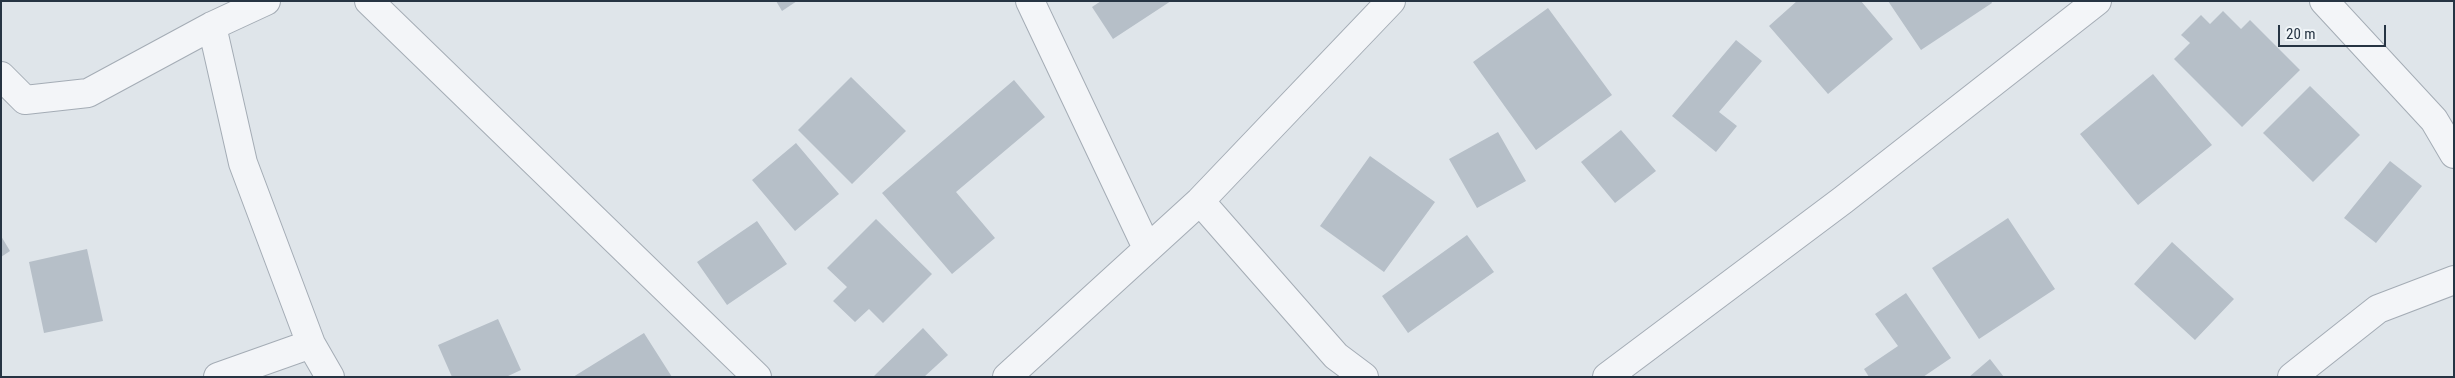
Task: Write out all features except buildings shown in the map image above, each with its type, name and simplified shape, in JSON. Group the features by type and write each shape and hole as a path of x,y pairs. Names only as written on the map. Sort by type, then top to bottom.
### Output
{"street":[{"path":"1,76 25,100 88,93 212,26 266,1"},
{"path":"369,1 757,377"},
{"path":"1030,1 1147,248"},
{"path":"1007,377 1200,201 1391,1"},
{"path":"1607,377 1843,200 2097,1"},
{"path":"2324,1 2434,120 2454,154"},
{"path":"212,26 244,163 311,344 330,377"},
{"path":"1200,201 1336,356 1364,377"},
{"path":"2292,377 2378,309 2454,280"},
{"path":"218,377 311,344"}]}
